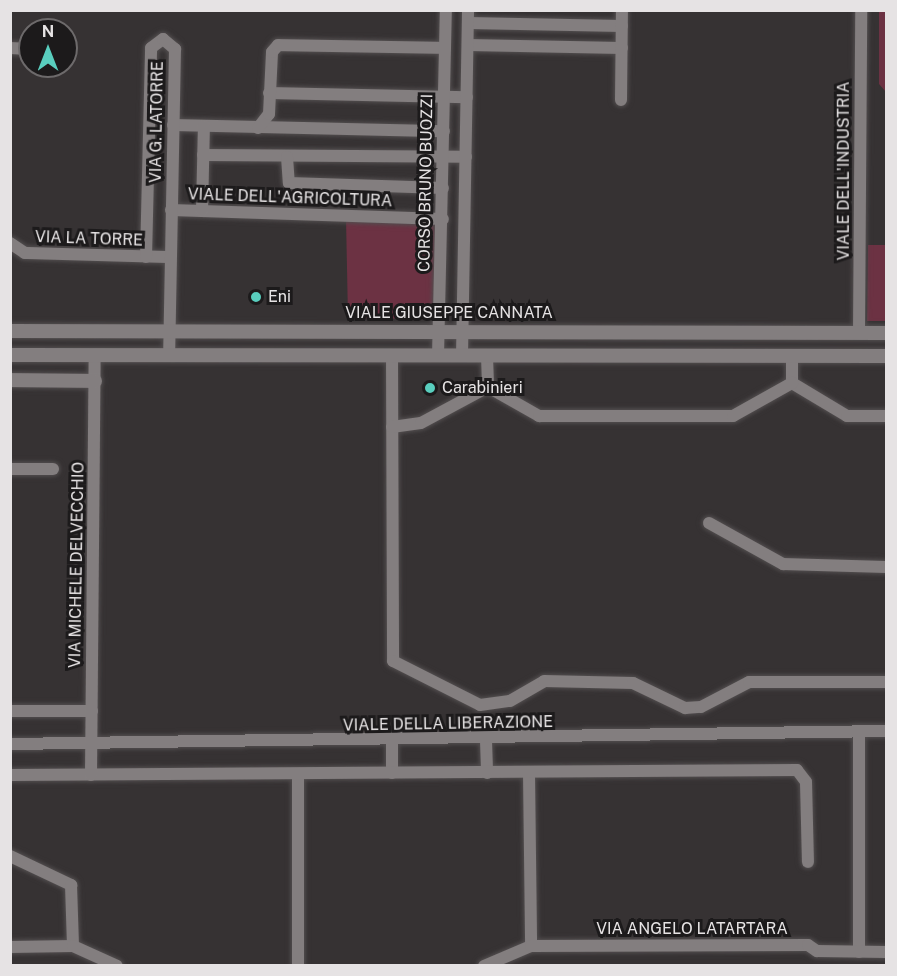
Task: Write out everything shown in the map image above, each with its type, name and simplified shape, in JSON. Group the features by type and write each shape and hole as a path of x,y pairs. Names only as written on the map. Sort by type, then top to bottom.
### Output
{"street":[{"name":"CORSO BRUNO BUOZZI","path":"438,356 443,219 446,10"},
{"path":"621,100 622,10"},
{"name":"VIALE DELL'INDUSTRIA","path":"859,333 861,10"},
{"path":"462,356 468,17 622,26"},
{"name":"VIA G. LATORRE","path":"146,257 151,48 163,39 175,49 169,356"},
{"path":"258,128 267,123 272,51 278,45 445,48"},
{"path":"468,45 622,48"},
{"path":"269,93 467,97"},
{"path":"173,125 444,131"},
{"path":"202,211 204,126"},
{"path":"203,155 466,157"},
{"path":"288,157 289,183 443,188"},
{"name":"VIALE DELL'AGRICOLTURA","path":"171,210 443,219"},
{"name":"VIA LA TORRE","path":"10,243 25,253 170,257"},
{"name":"VIALE GIUSEPPE CANNATA","path":"10,331 463,329 886,333"},
{"path":"10,355 886,356"},
{"path":"792,355 792,383"},
{"name":"VIA MICHELE DELVECCHIO","path":"91,775 96,356"},
{"path":"392,356 393,661 468,702 495,705 544,681 633,682 685,708 701,706 749,682 886,682"},
{"path":"487,356 488,387"},
{"path":"10,380 95,381"},
{"path":"488,387 539,416 733,416 792,383"},
{"path":"792,383 847,416 886,416"},
{"path":"392,427 420,423 488,387"},
{"path":"10,469 53,469"},
{"path":"709,523 783,564 886,567"},
{"path":"10,711 92,711"},
{"path":"859,731 859,951"},
{"name":"VIALE DELLA LIBERAZIONE","path":"10,744 486,741 886,731"},
{"path":"392,741 392,773"},
{"path":"486,741 487,773"},
{"path":"10,775 797,770 806,782 808,862"},
{"path":"484,966 531,946 530,772"},
{"path":"298,774 298,966"},
{"path":"10,856 71,885 73,946"},
{"name":"VIA ANGELO LATARTARA","path":"531,946 808,945 812,951 886,952"},
{"path":"10,947 73,946 117,966"}],"shaded area":[{"path":"879,11 886,11 886,92 879,84"},
{"path":"346,218 436,222 433,319 348,318"},
{"path":"868,245 886,245 886,321 867,321"}],"place":[{"name":"Eni","path":"256,297"},
{"name":"Carabinieri","path":"430,388"}]}
